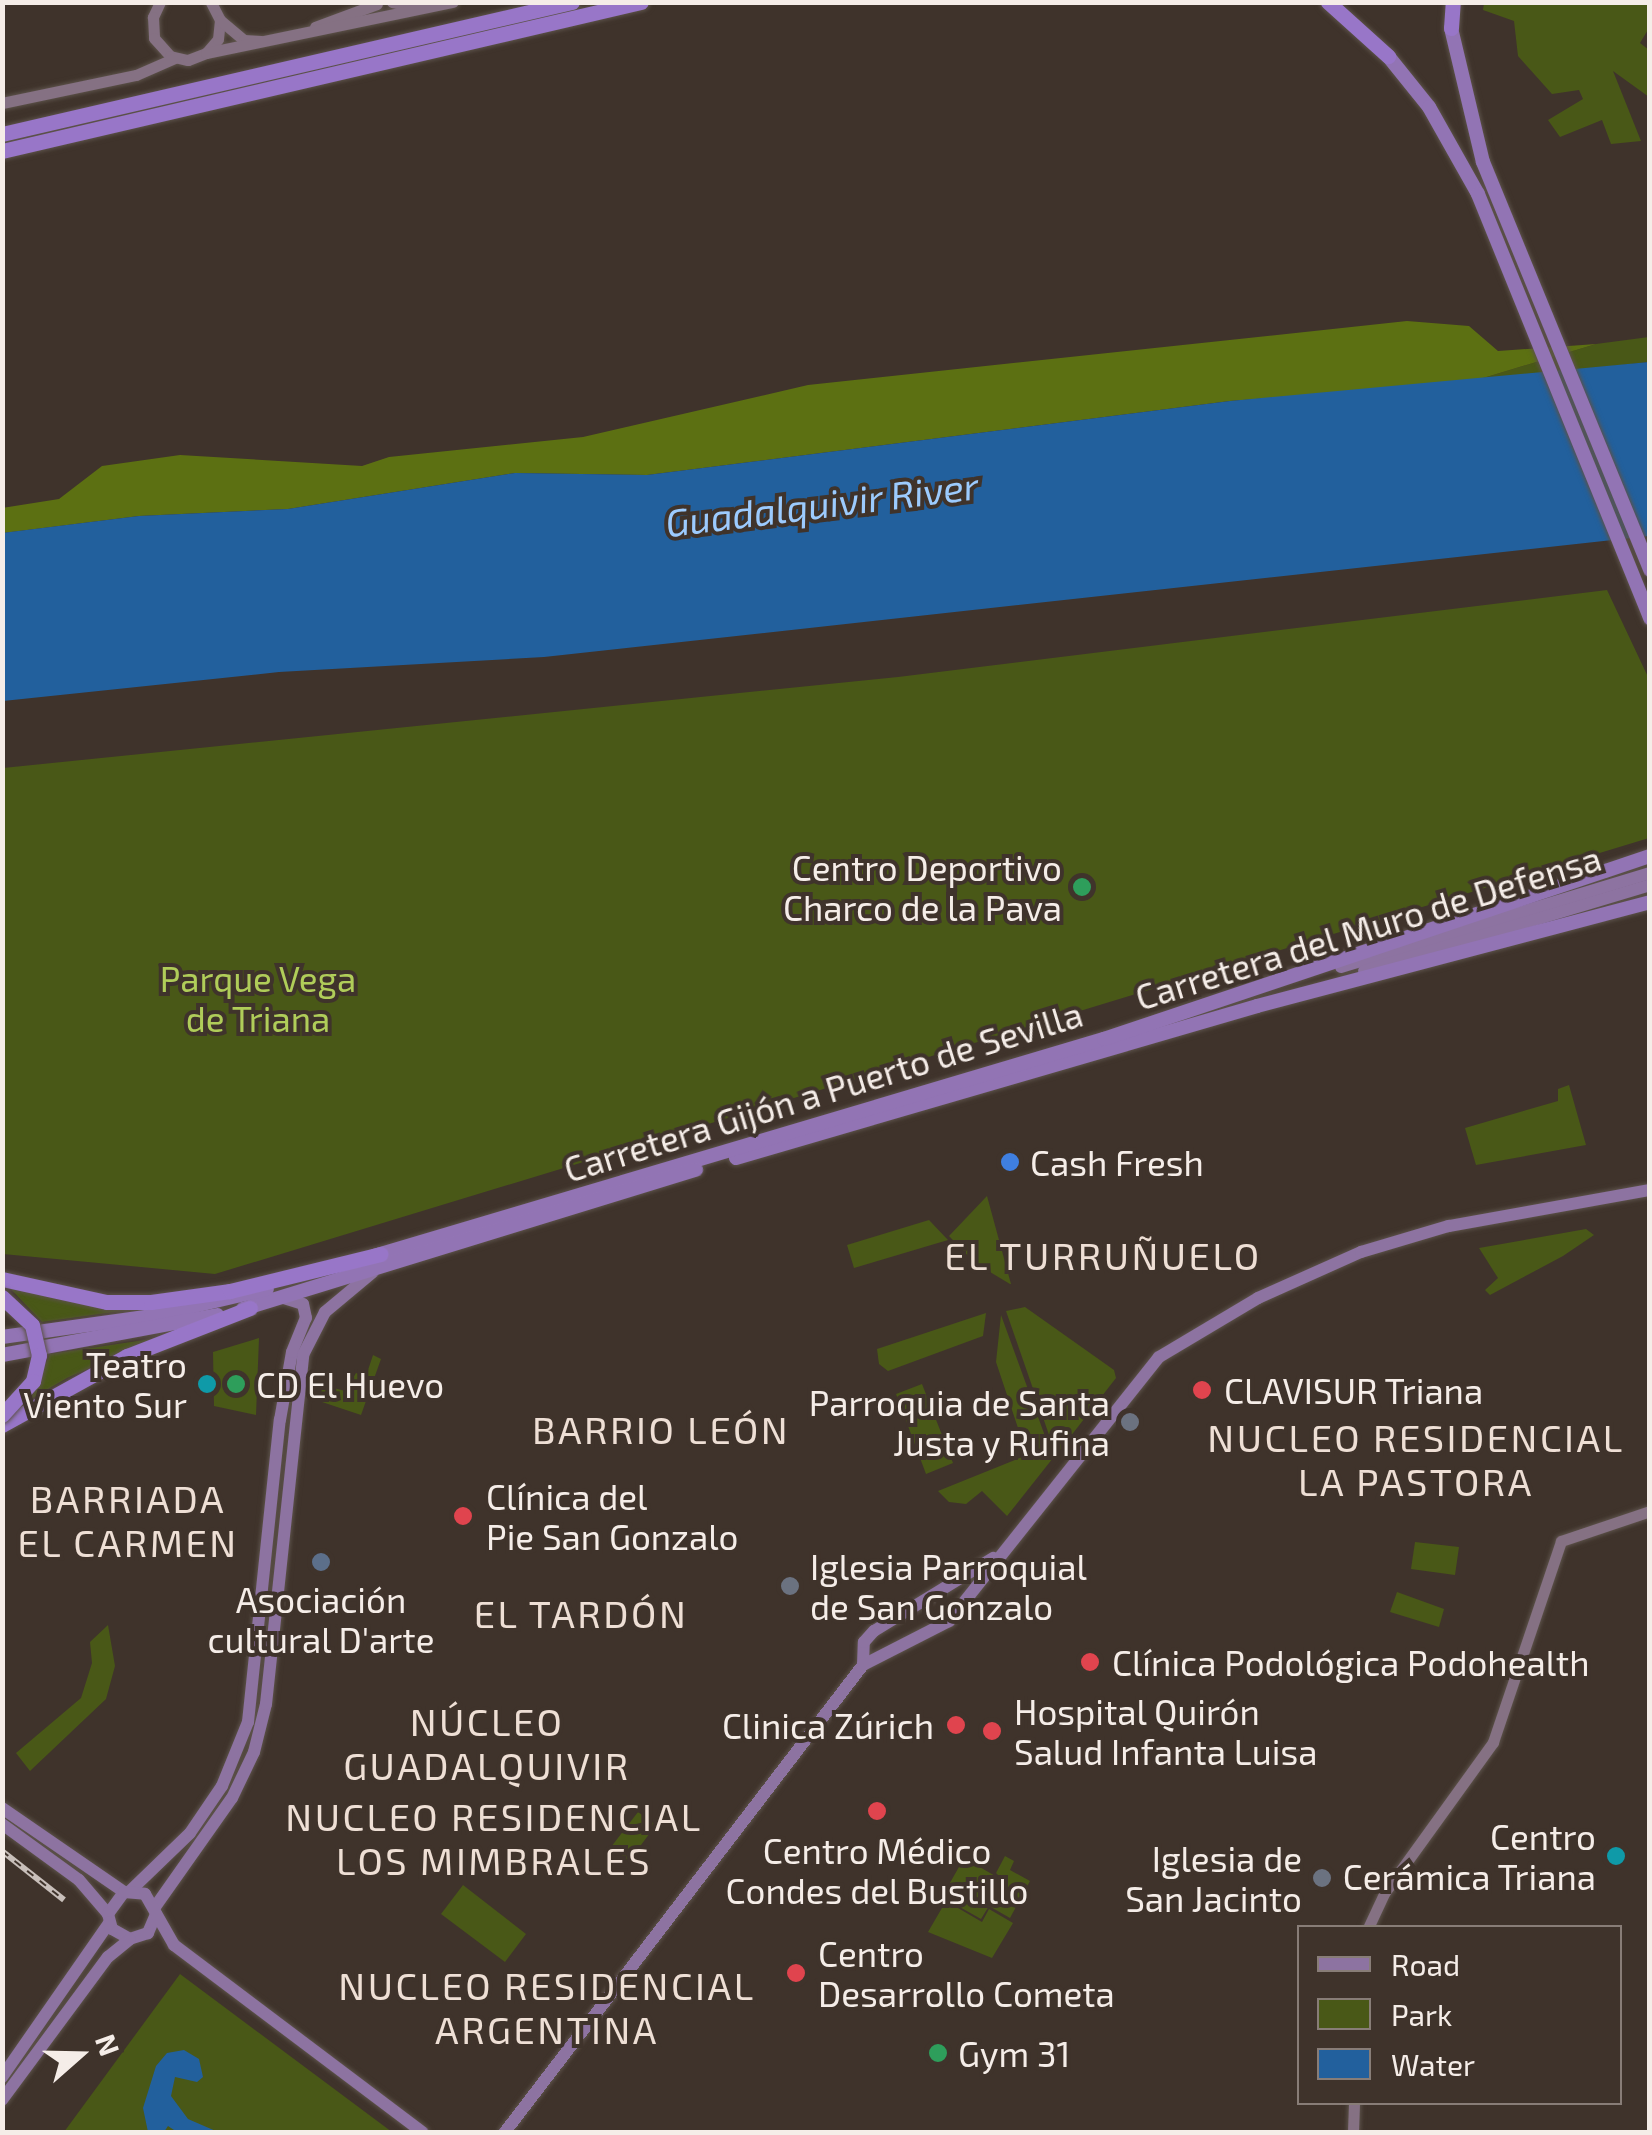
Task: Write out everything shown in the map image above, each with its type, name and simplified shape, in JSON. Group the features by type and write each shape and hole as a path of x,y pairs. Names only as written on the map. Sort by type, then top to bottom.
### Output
{"highway":[{"path":"2,134 572,2"},
{"path":"2,151 641,2"},
{"path":"1328,2 1388,56"},
{"path":"1339,2 1388,56 1456,150 1517,292 1650,632"},
{"path":"1451,2 1451,28 1470,124 1545,321 1650,570"},
{"path":"1635,592 1650,618"},
{"name":"Carretera Gijón a Puerto de Sevilla","path":"2,1355 250,1308 383,1259 1104,1039 1650,856"},
{"name":"Carretera Gijón a Puerto de Sevilla","path":"2,1337 232,1299 383,1259 1258,1006 1650,902"},
{"path":"2,1279 106,1302 151,1302 230,1291 383,1259"},
{"path":"2,1297 32,1325 39,1355 33,1381 2,1415"},
{"path":"2,1425 128,1356 250,1308"}],"main road":[{"path":"136,75 154,38 152,17 160,2"},
{"path":"211,2 220,20 244,40 292,36 421,2"},
{"path":"363,23 402,4 437,2"},
{"path":"2,103 136,75 175,58 453,2"},
{"path":"292,36 376,4"},
{"path":"206,54 220,20"},
{"path":"154,38 175,58"},
{"name":"Carretera del Muro de Defensa","path":"1104,1039 1650,873"},
{"name":"Carretera del Muro de Defensa","path":"1258,1006 1650,884"},
{"path":"505,2132 862,1665 949,1622 1124,1395 1185,1338 1344,1259 1418,1233 1650,1190"},
{"path":"2,2077 127,1891 190,1833 222,1786 248,1722 280,1420 307,1331 343,1292 383,1259"},
{"path":"2,2100 108,1957 148,1933 155,1910 232,1798 254,1752 266,1704 298,1384 307,1331 305,1308 282,1298"},
{"path":"1369,1925 1385,1892 1493,1742 1562,1541 1650,1510"},
{"path":"862,1665 867,1637 937,1597 1006,1546"},
{"path":"2,1808 127,1891 145,1894 174,1946 422,2132"},
{"path":"2,1824 78,1880 109,1918 133,1939 174,1946"},
{"path":"1353,2132 1354,2105"}],"green space":[{"path":"1484,3 1649,3 1649,28 1640,43 1649,50 1649,97 1613,71 1641,141 1611,144 1602,120 1560,137 1548,120 1583,99 1579,90 1552,94 1518,56 1514,21 1483,10"},
{"path":"1407,321 1469,326 1498,351 1596,344 1470,382 1230,401 647,475 515,473 288,509 139,516 3,533 2,508 59,499 102,466 180,455 362,466 389,457 583,437 808,385"},
{"path":"1649,337 1649,362 1470,382 1596,344"},
{"name":"Parque Vega de Triana","path":"1607,590 1649,679 1649,838 215,1274 3,1254 3,768 898,677"},
{"path":"1569,1085 1586,1145 1476,1165 1465,1128 1558,1101 1558,1089"},
{"path":"987,1196 1011,1284 975,1263 949,1236"},
{"path":"929,1220 948,1240 854,1268 847,1245"},
{"path":"1586,1229 1594,1235 1563,1256 1490,1295 1485,1290 1498,1278 1479,1248"},
{"path":"6,1284 151,1307 42,1322"},
{"path":"1025,1307 1114,1370 1116,1378 1056,1455 1006,1311"},
{"path":"986,1313 983,1336 888,1371 879,1364 877,1349"},
{"path":"1001,1315 1053,1458 1007,1516 982,1491 966,1504 949,1502 938,1491 1027,1455 996,1362"},
{"path":"158,1338 67,1378 31,1399 50,1354"},
{"name":"CD El Huevo","path":"259,1338 256,1415 214,1406 213,1352"},
{"path":"373,1355 381,1359 361,1415 319,1401 323,1385 345,1391 356,1373 366,1376"},
{"path":"922,1384 953,1463 926,1474 896,1394"},
{"path":"1415,1542 1459,1547 1455,1575 1411,1569"},
{"path":"1397,1592 1444,1609 1439,1627 1390,1612"},
{"path":"108,1625 115,1666 106,1699 30,1771 16,1753 81,1698 92,1663 90,1642"},
{"path":"638,1812 656,1825 629,1861 611,1847"},
{"path":"1005,1856 1014,1861 1010,1870 1030,1881 1010,1918 989,1906 981,1919 942,1897 964,1858 1004,1881 996,1873"},
{"path":"463,1885 526,1934 505,1962 441,1914"},
{"path":"946,1901 982,1922 989,1909 1013,1923 992,1958 928,1932"},
{"path":"180,1974 392,2132 64,2132"}],"water":[{"name":"Guadalquivir River","path":"1649,362 1649,536 544,657 279,672 3,701 2,533 139,516 288,509 515,473 647,475 1230,401"},
{"path":"184,2050 199,2059 203,2077 197,2082 175,2077 171,2096 188,2119 218,2132 177,2132 168,2126 164,2132 148,2132 143,2108 156,2066 167,2053"}],"railway":[{"path":"2,1851 64,1900"}],"place":[{"name":"Centro Deportivo Charco de la Pava","path":"1082,887"},
{"name":"Cash Fresh","path":"1010,1162"},
{"name":"Teatro Viento Sur","path":"207,1384"},
{"name":"CD El Huevo","path":"236,1384"},
{"name":"CLAVISUR Triana","path":"1202,1390"},
{"name":"Parroquia de Santa Justa y Rufina","path":"1130,1422"},
{"name":"Clínica del Pie San Gonzalo","path":"463,1516"},
{"name":"Asociación cultural D'arte","path":"321,1562"},
{"name":"Iglesia Parroquial de San Gonzalo","path":"790,1586"},
{"name":"Clínica Podológica Podohealth","path":"1090,1662"},
{"name":"Clinica Zúrich","path":"956,1725"},
{"name":"Hospital Quirón Salud Infanta Luisa","path":"992,1731"},
{"name":"Centro Médico Condes del Bustillo","path":"877,1811"},
{"name":"Centro Cerámica Triana","path":"1616,1856"},
{"name":"Iglesia de San Jacinto","path":"1322,1878"},
{"name":"Centro Desarrollo Cometa","path":"796,1973"},
{"name":"Gym 31","path":"938,2053"}],"district":[{"name":"EL TURRUÑUELO","path":"1103,1256"},
{"name":"BARRIO LEÓN","path":"661,1430"},
{"name":"NUCLEO RESIDENCIAL LA PASTORA","path":"1416,1460"},
{"name":"BARRIADA EL CARMEN","path":"128,1521"},
{"name":"EL TARDÓN","path":"581,1614"},
{"name":"NÚCLEO GUADALQUIVIR","path":"487,1744"},
{"name":"NUCLEO RESIDENCIAL LOS MIMBRALES","path":"494,1839"},
{"name":"NUCLEO RESIDENCIAL ARGENTINA","path":"547,2008"}]}
